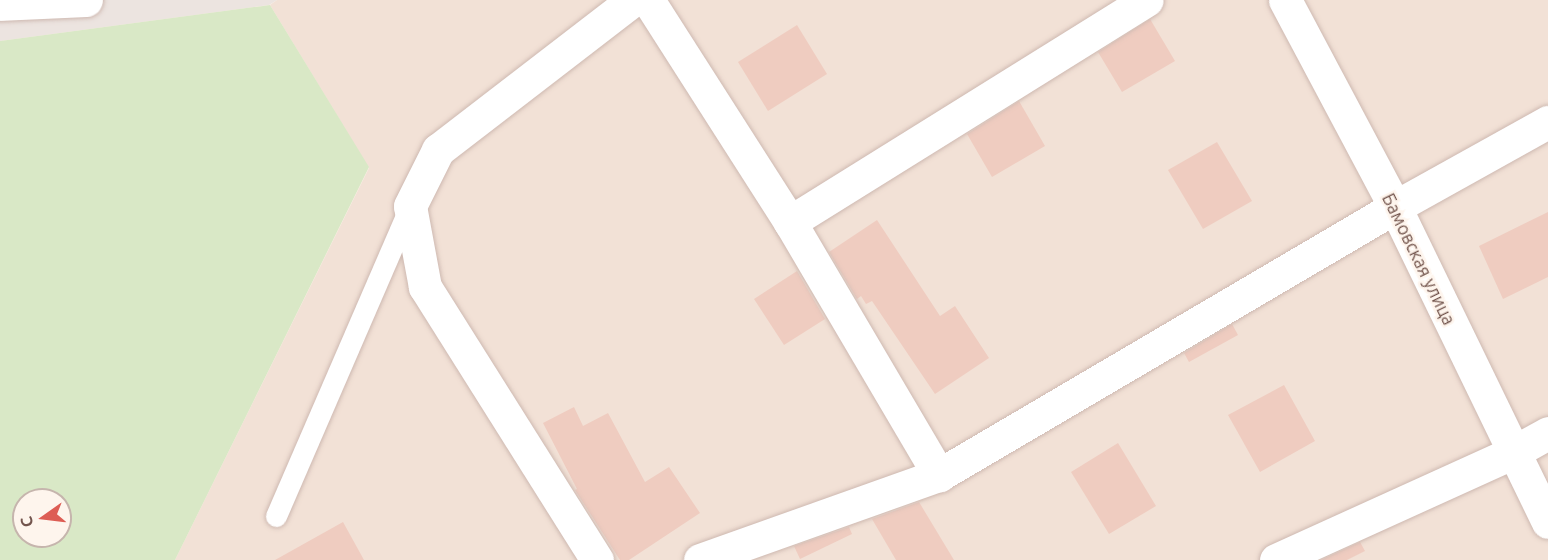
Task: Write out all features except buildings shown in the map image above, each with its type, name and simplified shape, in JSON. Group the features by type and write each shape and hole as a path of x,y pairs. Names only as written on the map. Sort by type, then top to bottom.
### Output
{"street":[{"path":"0,4 86,0"},
{"path":"597,560 425,287 410,206 438,150 633,0"},
{"path":"648,0 790,222 939,475"},
{"path":"790,222 1146,0"},
{"name":"Бамовская улица","path":"1285,0 1395,207 1512,453 1548,522"},
{"path":"700,560 939,475 1395,207 1548,122"},
{"path":"1276,560 1512,453 1548,433"}],"lane":[{"path":"276,516 410,206"}],"shaded area":[{"path":"0,0 277,0 269,5 0,41"},
{"path":"277,0 1548,0 1548,560 175,560 369,168 270,5"}],"green space":[{"path":"270,5 369,167 175,560 0,560 0,41"}]}
